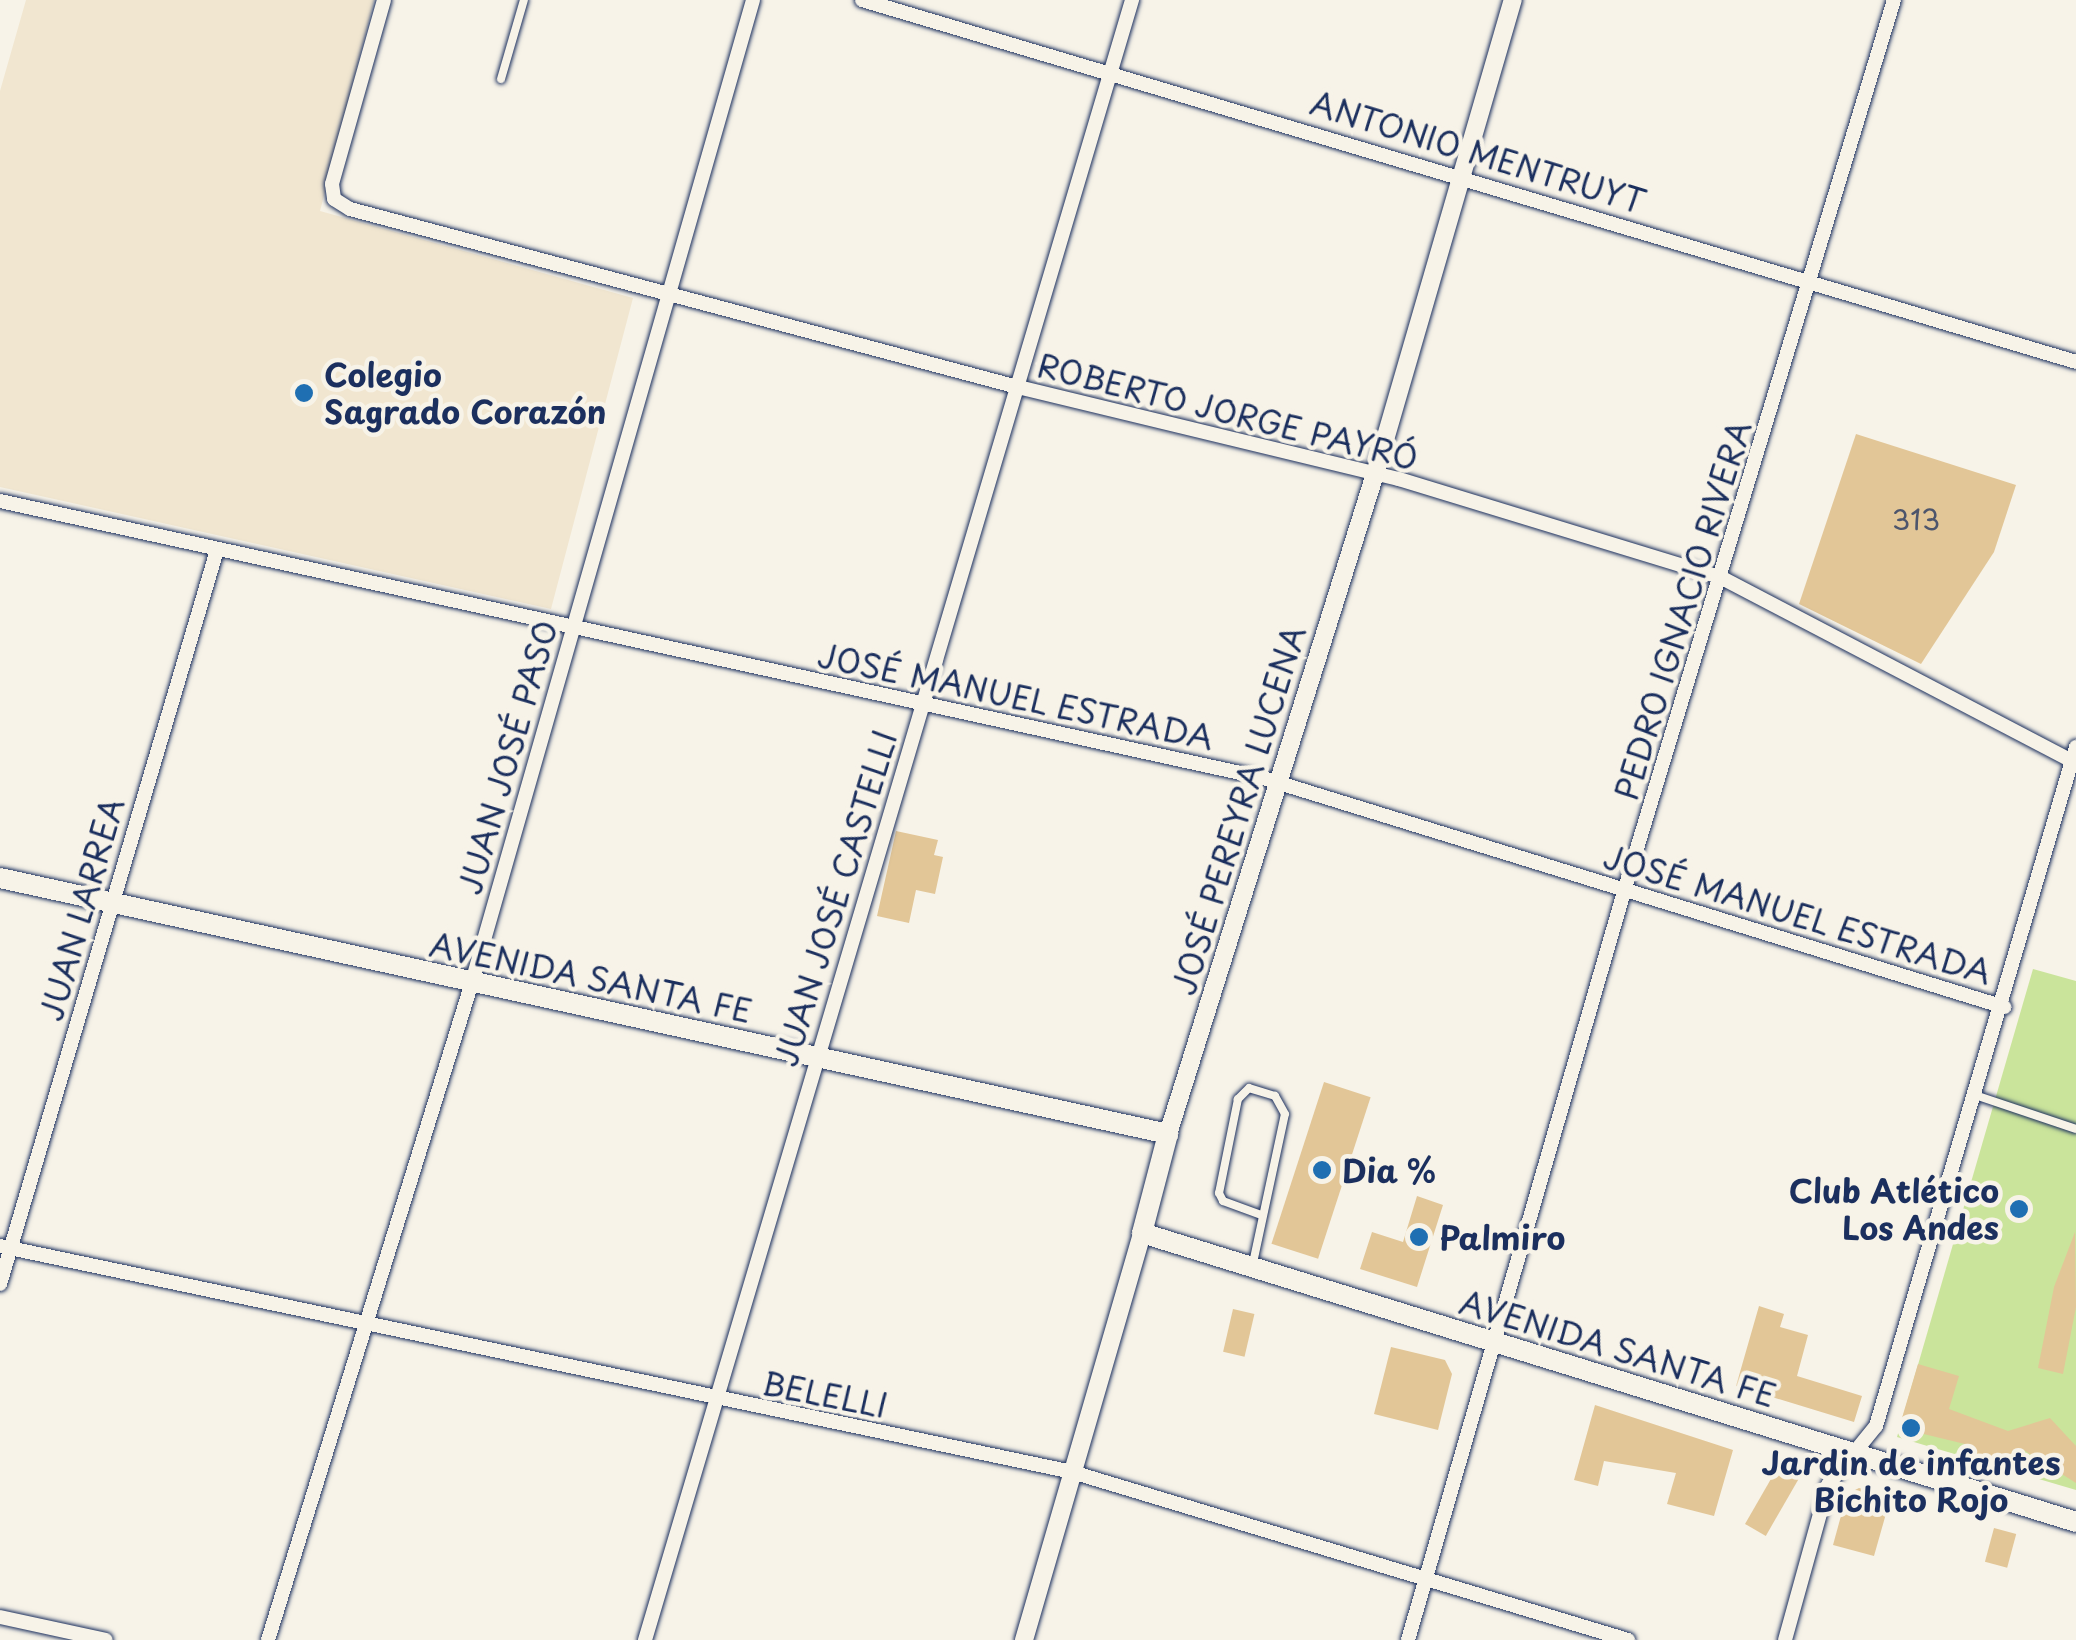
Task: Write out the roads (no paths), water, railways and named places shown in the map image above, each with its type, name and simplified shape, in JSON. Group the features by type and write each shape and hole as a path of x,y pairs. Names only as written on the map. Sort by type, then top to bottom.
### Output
{"main road":[{"name":"AVENIDA SANTA FE","path":"0,878 1168,1134"},
{"name":"JOSÉ PEREYRA LUCENA","path":"1142,1233 1168,1134"},
{"name":"AVENIDA SANTA FE","path":"1142,1233 2076,1522"}],"street":[{"name":"ROBERTO JORGE PAYRÓ","path":"384,0 332,184 334,199 350,209 1014,386 1375,474 1722,578 2075,757"},
{"name":"JUAN JOSÉ PASO","path":"268,1640 472,982 754,0"},
{"name":"ANTONIO MENTRUYT","path":"862,0 1463,174 2076,362"},
{"name":"JUAN JOSÉ CASTELLI","path":"645,1640 1014,386 1132,0"},
{"name":"JOSÉ PEREYRA LUCENA","path":"1168,1134 1375,474 1514,0"},
{"name":"PEDRO IGNACIO RIVERA","path":"1408,1640 1625,888 1894,0"},
{"name":"JOSÉ MANUEL ESTRADA","path":"0,501 1278,783 2004,1006"},
{"name":"JUAN LARREA","path":"0,1284 5,1247 216,550"},
{"path":"1785,1640 1828,1485 1876,1426 1978,1096 2075,757"},
{"name":"JOSÉ PEREYRA LUCENA","path":"1024,1640 1142,1233"},
{"name":"BELELLI","path":"5,1247 368,1327 1072,1472 1628,1640"},
{"path":"0,1617 106,1640"}],"lane":[{"path":"502,79 524,0"},
{"path":"1253,1267 1285,1114 1275,1096 1249,1088 1238,1099 1219,1193 1223,1201 1261,1215"},
{"path":"1978,1096 2076,1129"}],"place":[{"name":"Colegio Sagrado Corazón","path":"304,393"},
{"name":"Dia %","path":"1322,1170"},
{"name":"Club Atlético Los Andes","path":"2019,1209"},
{"name":"Palmiro","path":"1419,1237"},
{"name":"Jardin de infantes Bichito Rojo","path":"1911,1428"}]}
